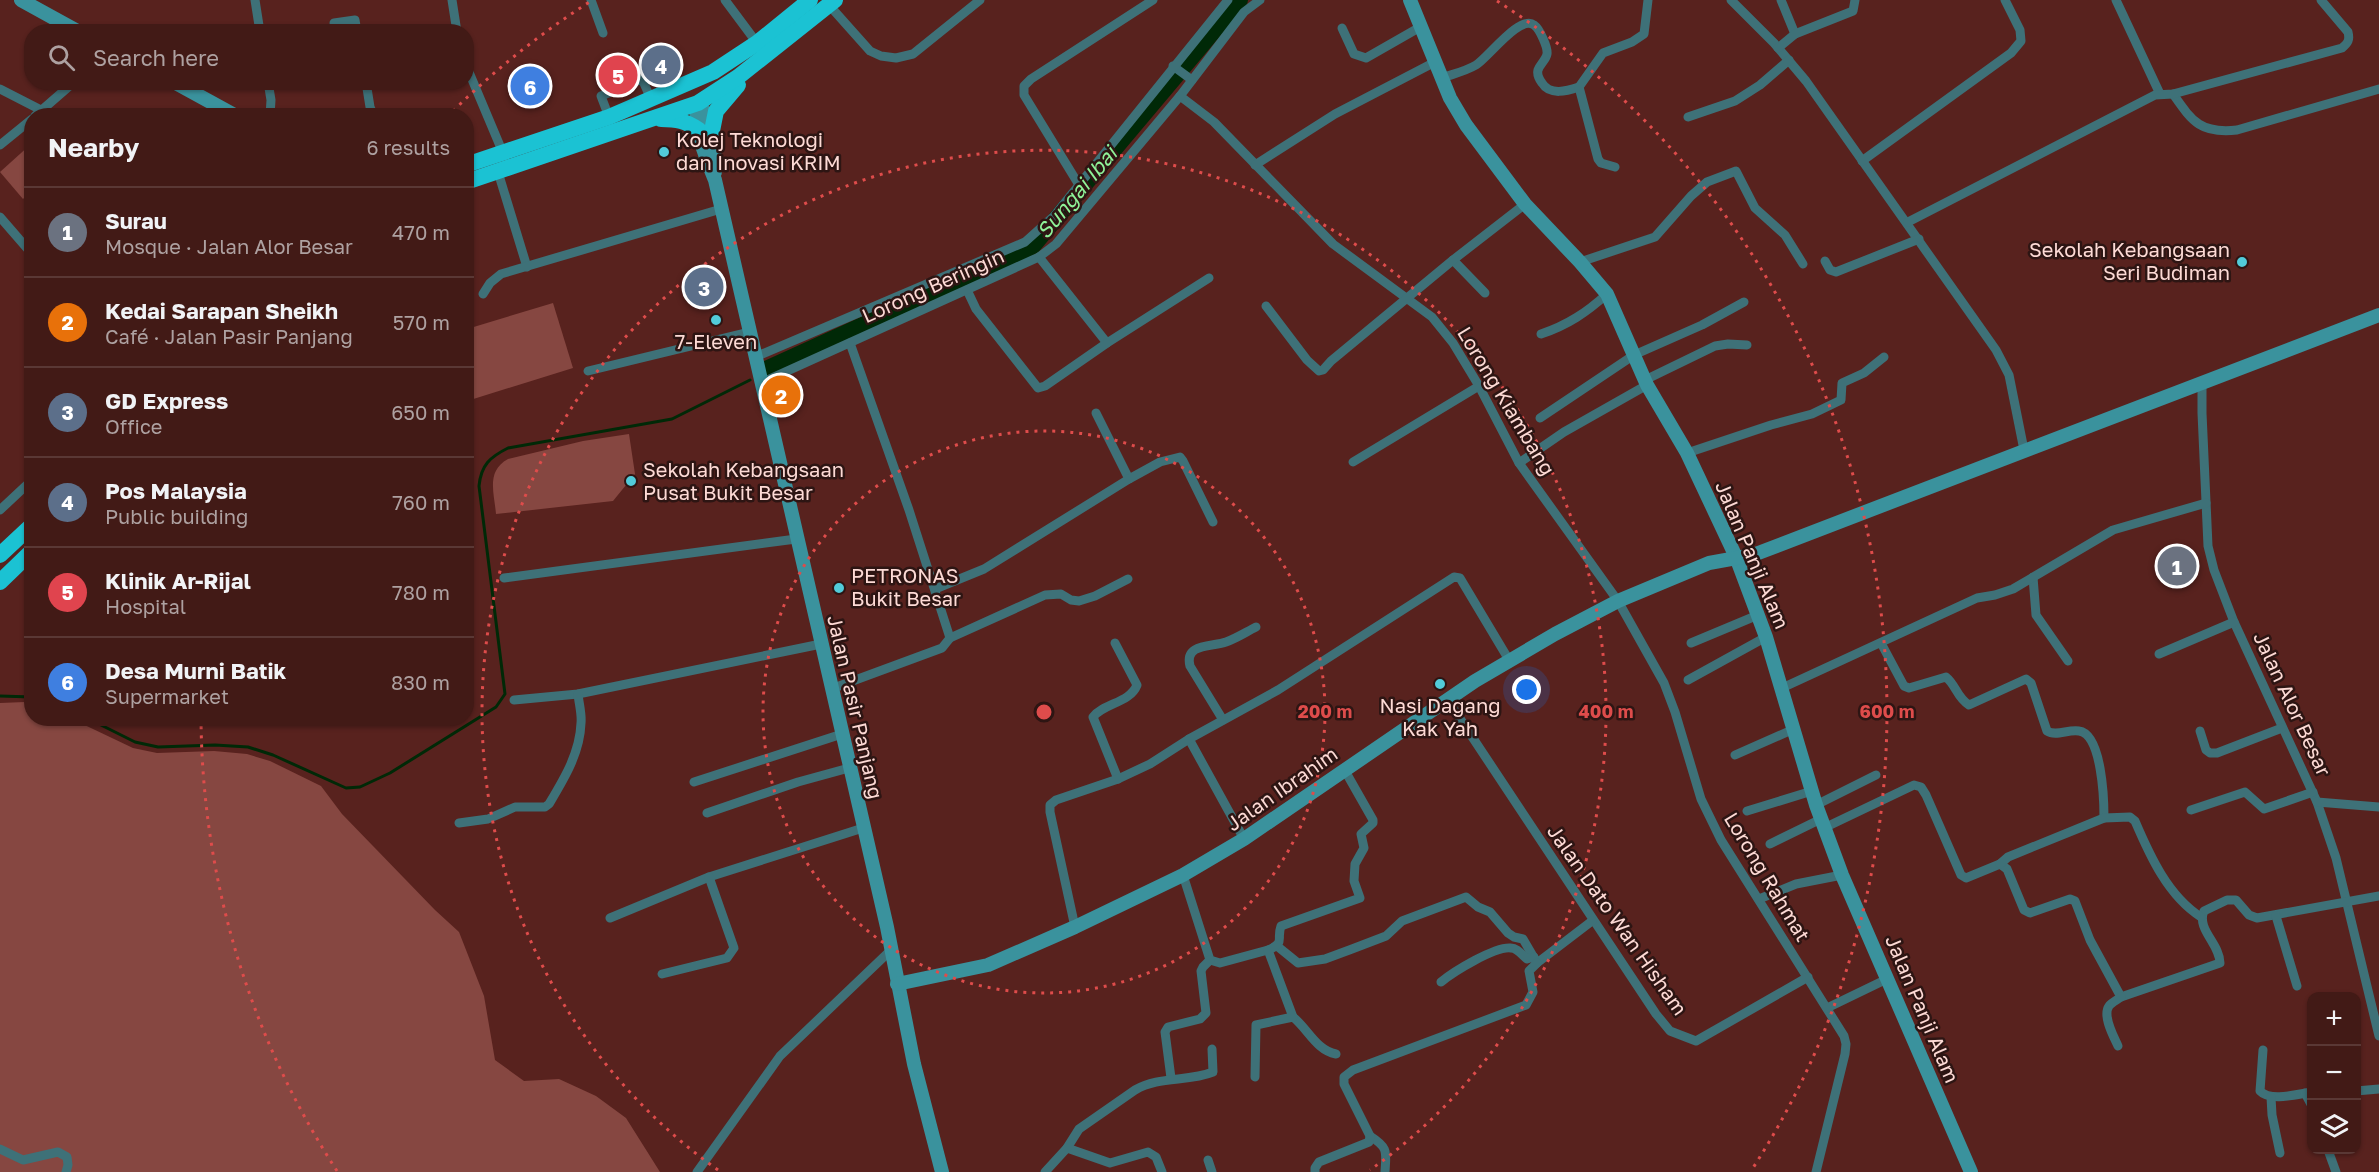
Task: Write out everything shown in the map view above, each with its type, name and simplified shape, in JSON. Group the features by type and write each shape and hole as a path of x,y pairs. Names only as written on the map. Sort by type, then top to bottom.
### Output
{"highway":[{"path":"698,103 703,89 810,0"},
{"path":"474,180 698,103 738,77 832,2"},
{"path":"655,119 676,118 705,133 721,103 784,41"},
{"path":"474,162 609,117 713,72 758,43"},
{"path":"609,117 684,98 698,103"},
{"path":"0,555 24,532"},
{"path":"0,582 24,559"}],"main road":[{"path":"21,0 64,24"},
{"name":"Jalan Panji Alam","path":"1410,0 1450,98 1466,125 1525,204 1607,294 1646,382 1687,453 1736,557 1758,615 1822,824 1842,875 1971,1172"},
{"path":"189,90 221,108"},
{"name":"Jalan Pasir Panjang","path":"698,103 705,110 705,133 715,154 715,180 891,950 914,1064 942,1172"},
{"name":"Jalan Ibrahim","path":"897,984 988,965 1075,927 1183,875 1244,839 1447,699 1509,660 1618,601 1709,563 1753,555 2202,384 2293,346 2379,315"}],"street":[{"path":"255,0 259,24"},
{"path":"452,0 456,24"},
{"path":"591,0 603,33"},
{"path":"726,0 758,43"},
{"path":"832,2 870,51 880,56 896,57 913,54 980,0"},
{"path":"1078,185 1024,95 1024,86 1152,0"},
{"path":"755,357 1025,242 1054,216 1228,0"},
{"name":"Lorong Beringin","path":"761,383 1039,257 1056,244 1180,96 1189,78 1244,12 1260,0"},
{"path":"1442,78 1476,65 1507,35 1532,23 1536,26 1548,51 1538,71 1539,79 1545,87 1554,91 1567,91 1580,87 1603,53 1632,42 1644,34 1648,0"},
{"path":"1731,0 1789,60 1908,222 2004,362 2009,375 2024,450"},
{"path":"1781,0 1795,34"},
{"path":"1778,48 1795,34 1852,11 1855,0"},
{"path":"1862,161 2011,53 2021,41 2020,30 2005,0"},
{"path":"2116,0 2160,94"},
{"path":"1908,222 2160,94 2173,94 2342,48 2348,43 2348,32 2321,0"},
{"path":"334,23 355,20 356,24"},
{"path":"1342,28 1354,54 1366,58 1422,26"},
{"path":"1688,117 1735,101 1760,85 1789,60"},
{"path":"1255,165 1335,114 1435,62"},
{"path":"1174,68 1189,78"},
{"path":"609,117 601,96 642,79 651,99"},
{"path":"474,83 503,153"},
{"path":"1580,87 1598,159 1601,163 1615,167"},
{"path":"0,89 30,108"},
{"path":"2173,94 2196,124 2225,131 2237,130 2379,89"},
{"path":"44,108 65,90"},
{"path":"269,90 270,108"},
{"path":"367,90 370,108"},
{"name":"Lorong Kiambang","path":"1180,96 1214,122 1333,244 1432,317 1446,334 1479,386 1519,463 1618,601"},
{"path":"0,146 24,126"},
{"path":"1580,262 1655,237 1691,196 1707,182 1736,171 1755,208 1785,235 1803,264"},
{"path":"498,172 527,267"},
{"path":"1266,306 1307,360 1319,371 1323,370 1407,297 1525,204"},
{"path":"483,294 494,278 722,209"},
{"path":"0,217 24,245"},
{"path":"1825,261 1830,270 1836,272 1919,239"},
{"path":"1039,257 1107,343"},
{"path":"1453,260 1485,293"},
{"path":"967,290 976,309 1038,388 1046,386 1107,343 1209,278"},
{"path":"1542,334 1560,328 1587,312 1607,294"},
{"path":"1540,418 1634,355 1702,325 1744,302"},
{"path":"588,371 749,332"},
{"path":"850,343 950,638"},
{"path":"1519,463 1564,432 1646,382 1715,346 1747,345"},
{"path":"1687,453 1812,414 1841,400 1842,383 1864,373 1884,357"},
{"name":"Jalan Alor Besar","path":"2202,384 2206,503 2210,554 2214,570 2234,622 2317,802 2336,858 2379,1036"},
{"path":"1353,462 1479,386"},
{"path":"1096,413 1129,479"},
{"path":"934,589 984,569 1129,479 1160,462 1180,457 1213,522"},
{"path":"0,510 24,488"},
{"path":"1782,688 1977,598 2013,589 2113,530 2206,503"},
{"path":"504,578 796,539"},
{"path":"1075,927 1050,805 1056,800 1118,779 1150,764 1188,739 1278,690 1457,576 1509,660"},
{"path":"2033,577 2036,615 2068,661"},
{"path":"831,689 942,648 950,638 1045,595 1061,594 1071,600 1079,601 1095,596 1128,579"},
{"name":"Lorong Rahmat","path":"1618,601 1664,683 1675,712 1695,782 1709,817 1721,840 1827,1008 1846,1044 1816,1172"},
{"path":"1691,643 1758,615"},
{"path":"2159,654 2234,622"},
{"path":"1223,720 1188,659 1191,652 1198,647 1218,645 1256,627"},
{"path":"1688,680 1766,638"},
{"path":"1115,643 1137,685 1128,696 1093,717 1118,779"},
{"path":"1881,643 1904,686 1909,687 1946,677 1952,682 1960,700 1968,705 2026,679 2031,683 2047,730 2052,733 2077,730 2089,737 2104,787 2104,818"},
{"path":"514,700 578,694 821,644"},
{"path":"459,823 488,819 515,807 545,807 549,804 568,774 575,754 581,724 578,694"},
{"name":"Jalan Dato Wan Hisham","path":"1447,699 1592,921 1670,1031 1696,1041 1808,977"},
{"path":"2200,731 2206,750 2210,753 2217,753 2282,728"},
{"path":"1735,754 1794,729"},
{"path":"694,782 842,734"},
{"path":"1188,739 1244,839"},
{"path":"707,813 798,782 849,768"},
{"path":"1210,960 1220,963 1268,950 1277,946 1281,940 1279,931 1286,922 1360,898 1354,880 1355,864 1364,848 1361,834 1371,826 1373,820 1344,769"},
{"path":"1747,811 1814,798 1876,775"},
{"path":"1770,844 1914,785 1921,787 1926,795 1961,876 1966,879 2000,864 2008,857 2104,818 2123,816 2135,821 2155,864 2184,905 2201,918 2220,955 2220,963 2121,997 2109,1006 2107,1010 2109,1024 2118,1046"},
{"path":"2191,810 2245,792 2264,809 2313,792"},
{"path":"2317,802 2379,807"},
{"path":"610,918 709,877 863,828"},
{"path":"2000,864 2007,868 2025,910 2030,913 2070,899 2075,901 2090,940 2121,997"},
{"path":"1183,875 1210,960"},
{"path":"1759,899 1796,884 1842,875"},
{"path":"662,974 727,958 734,948 709,877"},
{"path":"2201,918 2204,910 2227,900 2236,900 2249,915 2257,918 2379,896"},
{"path":"1277,946 1298,963 1325,959 1386,936 1402,921 1466,897 1478,907 1490,912 1508,933 1523,939 1536,960"},
{"path":"2276,916 2297,986"},
{"path":"1315,1172 1319,1162 1370,1142 1370,1136 1344,1084 1344,1077 1353,1070 1526,1005 1533,992 1529,971 1536,960 1592,921"},
{"path":"1441,982 1458,968 1505,948 1516,949 1527,959 1536,960"},
{"path":"697,1172 780,1056 891,950"},
{"path":"1268,950 1293,1017 1324,1049 1336,1054"},
{"path":"1171,1078 1165,1032 1168,1027 1200,1019 1206,1014 1201,971 1210,960"},
{"path":"1827,1008 1887,979"},
{"path":"1255,1077 1256,1025 1293,1017"},
{"path":"1045,1172 1067,1148 1079,1129 1143,1085 1213,1072 1212,1049"},
{"path":"2263,1050 2260,1090 2264,1095 2271,1097 2307,1092"},
{"path":"2361,1091 2379,1089"},
{"path":"2271,1097 2280,1153"},
{"path":"1370,1136 1380,1142 1386,1152 1385,1172"},
{"path":"1067,1148 1110,1163 1148,1152 1156,1157 1162,1172"},
{"path":"0,1149 23,1160 58,1152 67,1157 66,1172"},
{"path":"2330,1154 2336,1172"},
{"path":"1208,1160 1212,1172"}],"shaded area":[{"path":"24,150 23,199 0,172"},
{"path":"553,303 573,368 474,399 474,327"},
{"path":"629,434 635,474 613,501 496,514 494,476 501,464 508,459 583,441"},
{"path":"24,702 24,726 87,726 133,748 157,753 214,751 247,754 270,761 321,786 342,814 459,932 484,996 495,1060 524,1081 559,1079 596,1096 626,1118 660,1172 0,1172 0,703"}],"waterway":[{"name":"Sungai Ibai","path":"768,368 1033,246 1240,0"},
{"path":"474,721 496,707 505,694 479,486 487,462 508,448 672,419 750,380"},
{"path":"0,696 24,697"},
{"path":"103,726 135,742 158,747 215,745 248,747 273,755 346,788 360,787 390,773 465,726"}],"place":[{"name":"Pos Malaysia","path":"661,65"},
{"name":"Klinik Ar-Rijal","path":"618,75"},
{"name":"Desa Murni Batik","path":"530,86"},
{"name":"Kolej Teknologi dan Inovasi KRIM","path":"664,152"},
{"name":"Sekolah Kebangsaan Seri Budiman","path":"2242,262"},
{"name":"GD Express","path":"704,287"},
{"name":"7-Eleven","path":"716,320"},
{"name":"Kedai Sarapan Sheikh","path":"781,395"},
{"name":"Sekolah Kebangsaan Pusat Bukit Besar","path":"631,481"},
{"name":"Surau","path":"2177,566"},
{"name":"PETRONAS Bukit Besar","path":"839,588"},
{"name":"Nasi Dagang Kak Yah","path":"1440,684"}]}
